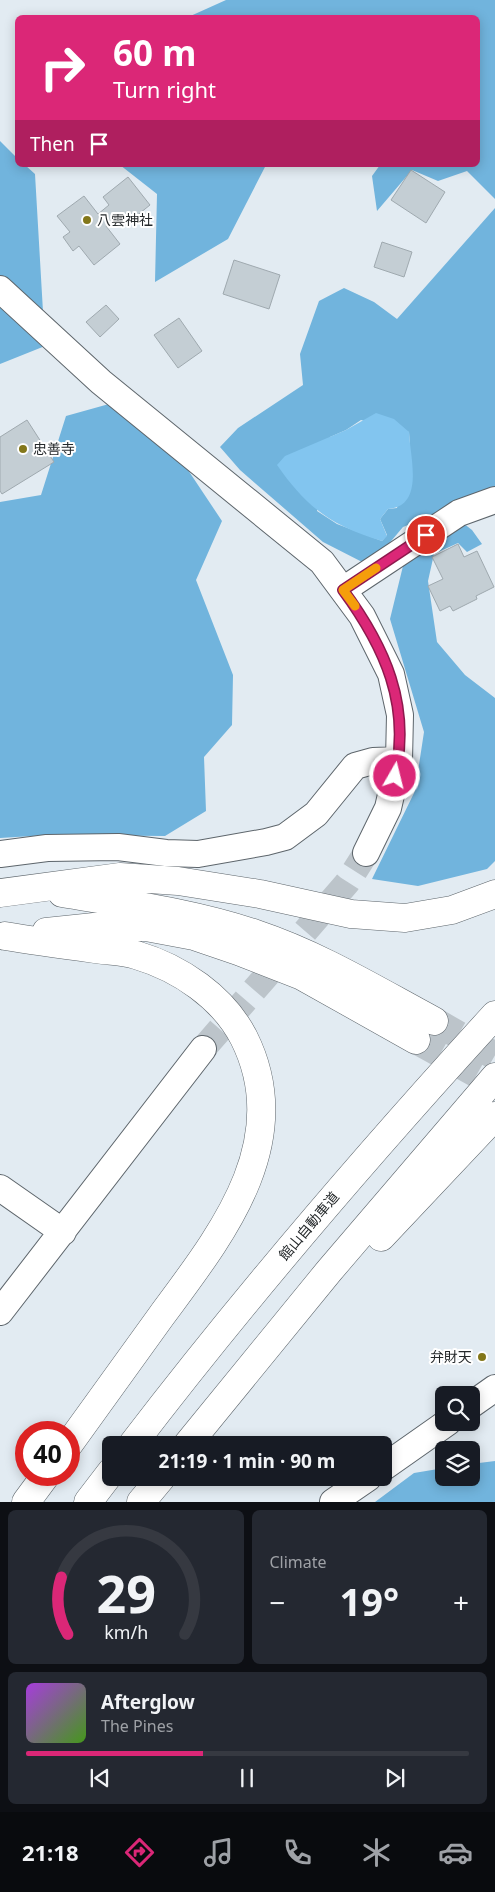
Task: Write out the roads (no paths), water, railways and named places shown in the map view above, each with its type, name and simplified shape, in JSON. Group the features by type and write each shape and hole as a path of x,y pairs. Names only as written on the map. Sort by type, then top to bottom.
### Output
{"highway":[{"path":"0,892 120,877 178,881 260,894 351,914 405,918 452,910 495,894"},
{"path":"2,937 94,927 146,927 194,936 238,950 302,976 425,1031 324,961 256,934 167,910 31,888"},
{"path":"2,937 135,955 179,973 215,999 236,1024 250,1050 261,1096 259,1146 243,1193 211,1249 80,1429"},
{"name":"館山自動車道","path":"139,1436 284,1255 398,1121 495,1015"},
{"path":"195,1436 329,1271 495,1077"},
{"path":"196,1436 495,1116"},
{"path":"88,1502 102,1484"},
{"path":"26,1502 38,1486"},
{"path":"141,1502 154,1486"}],"street":[{"path":"6,303 322,562 362,616 391,674 400,715 399,760 388,808 366,853"},
{"path":"343,590 459,513 495,500"},
{"path":"0,854 46,848 118,847 166,853 198,854 266,842 285,837 316,814 355,766 373,761 399,760"},
{"path":"0,1312 203,1049"},
{"path":"0,1188 62,1232"},
{"path":"480,1399 495,1388"},
{"path":"392,1461 435,1431"},
{"path":"333,1502 356,1486"}],"tunnel":[{"path":"203,1049 347,883 366,853"},
{"path":"434,1021 495,1056"},
{"path":"416,1040 495,1084"}],"place":[{"name":"八雲神社","path":"87,220"},
{"name":"忠善寺","path":"23,449"},
{"name":"弁財天","path":"482,1357"}]}
